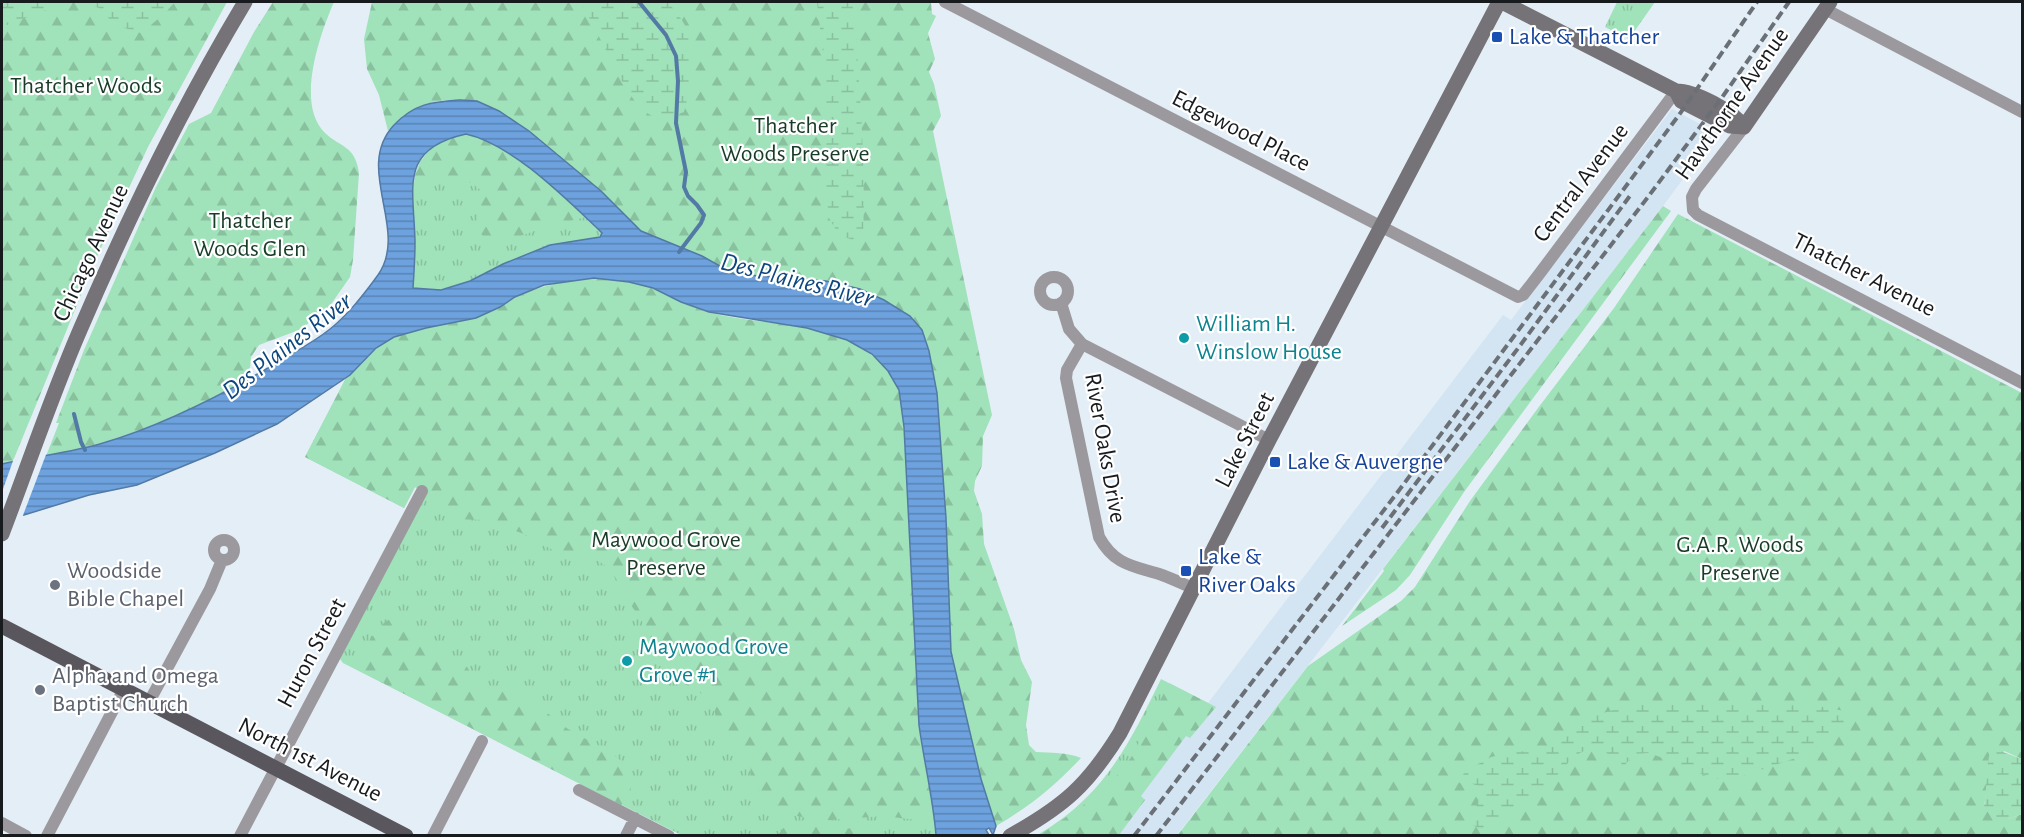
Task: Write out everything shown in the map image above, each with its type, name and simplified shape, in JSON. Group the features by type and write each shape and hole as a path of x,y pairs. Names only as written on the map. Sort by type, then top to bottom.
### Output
{"main road":[{"name":"Chicago Avenue","path":"4,529 79,332 109,266 170,138 245,2"},
{"name":"Lake Street","path":"1010,836 1072,796 1090,778 1120,733 1269,440 1501,2"},
{"path":"1501,2 1676,91 1681,101 1730,126 1744,127"},
{"name":"Hawthorne Avenue","path":"1744,127 1828,5"},
{"name":"North 1st Avenue","path":"2,626 406,836"}],"street":[{"name":"Edgewood Place","path":"945,2 1518,297"},
{"path":"1828,5 2022,112"},
{"name":"Central Avenue","path":"1518,297 1540,273 1676,91"},
{"name":"Hawthorne Avenue","path":"1691,203 1696,189 1744,127"},
{"name":"Thatcher Avenue","path":"1691,203 1693,210 1698,214 2022,383"},
{"name":"River Oaks Drive","path":"1061,303 1069,329 1082,344 1067,370 1066,378 1100,537 1106,549 1125,564 1193,588"},
{"path":"1082,344 1269,440"},
{"name":"Huron Street","path":"240,836 422,491"},
{"path":"149,702 210,589 222,560"},
{"path":"47,836 124,689"},
{"path":"433,836 482,741"},
{"path":"579,790 669,836"},
{"path":"626,836 635,818"},
{"path":"2,823 26,836"}],"shaded area":[{"path":"1672,109 1717,133 1177,835 1103,836 1208,703 1503,315 1511,320"}],"green space":[{"name":"Thatcher Woods","path":"2,2 227,2 148,147 95,261 13,461 2,464"},
{"path":"2,2 66,2 2,27"},
{"path":"81,2 175,2 141,33 115,25 99,8"},
{"name":"Thatcher Woods Glen","path":"273,2 334,2 317,50 311,87 312,105 316,120 325,133 351,152 359,173 350,277 327,310 299,330 259,345 251,357 249,379 176,416 150,426 99,444 46,456 84,350 156,187 189,124 211,113 254,32"},
{"name":"Thatcher Woods Preserve","path":"372,2 931,3 932,14 936,16 928,33 935,59 929,72 941,116 933,131 992,415 983,436 982,466 975,481 974,491 982,514 984,544 1014,629 1021,660 1032,682 1026,725 1029,745 1036,752 1065,754 1081,758 1051,787 996,826 981,779 951,652 946,518 937,393 929,351 922,330 910,316 860,289 826,281 734,274 702,256 641,231 601,191 477,101 450,100 428,104 408,113 388,131 379,95 367,69 364,39"},
{"path":"581,2 668,2 685,25 690,49 690,81 684,112 667,118 654,117 640,109 624,85"},
{"path":"817,2 852,2 858,62 864,185 863,238 856,241 839,235 829,218 824,169 826,80"},
{"path":"1617,2 1655,2 1629,39 1605,27"},
{"path":"466,134 498,147 530,168 586,217 545,227 510,240 490,242 474,228 480,212 483,192 467,181 451,176 414,177 423,159 433,147 446,139"},
{"path":"421,159 580,212 602,233 601,237 550,245 503,264 470,281 440,290 413,288 415,242 413,191"},
{"path":"1663,206 1671,211 1464,492 1410,575 1396,590 1342,626 1384,571 1383,569"},
{"name":"G.A.R. Woods Preserve","path":"1678,214 2022,393 2022,759 2004,751 1987,788 1984,806 2008,819 2022,814 2022,835 1177,836 1308,666 1401,601 1415,587 1470,501 1614,308"},
{"name":"Maywood Grove Preserve","path":"594,278 645,286 711,313 801,327 845,339 864,349 890,373 898,387 904,427 919,725 933,806 917,820 883,816 818,821 787,813 750,782 751,757 729,742 716,723 714,702 685,684 679,676 629,602 610,569 590,556 553,550 524,534 485,520 453,519 437,511 428,510 435,498 415,487 404,508 305,457 346,378 376,348 394,337 500,307 533,290"},
{"name":"Maywood Grove Preserve","path":"346,378 910,531 919,726 936,835 681,835 343,663 340,659 422,491 415,487 404,508 305,457"},
{"path":"400,618 412,624 449,661 467,667 480,685 506,689 526,698 565,727 616,756 625,766 630,777 631,789 626,800 621,805 356,669 365,649 380,627 391,619"},
{"path":"1161,679 1208,703 1103,835 1040,836 1039,834 1062,819 1081,802 1113,766 1138,725"},
{"path":"1169,683 1216,707 1190,738 1186,736 1141,796 1145,800 1119,835 1040,835 1101,793 1119,773 1132,756"},
{"path":"1643,702 1817,706 1845,711 1847,729 1813,752 1740,777 1714,779 1650,753 1634,754 1619,772 1608,754 1594,746 1574,756 1544,790 1500,826 1486,831 1472,825 1481,787 1470,783 1459,783 1465,771 1491,757 1518,751 1539,753 1557,743 1581,719"},
{"path":"1992,748 2022,759 2022,814 2008,819 1992,817 1984,806"},
{"path":"788,822 827,829 869,828 863,835 778,835"}],"water":[{"name":"Des Plaines River","path":"477,101 499,111 529,131 601,191 641,231 702,256 734,274 826,281 860,289 910,316 922,330 929,351 937,393 946,518 951,652 981,779 996,826 993,835 989,828 986,830 989,835 936,835 919,725 904,427 899,390 888,371 872,354 847,340 807,328 709,312 681,302 653,288 629,282 594,278 544,285 515,297 476,318 394,337 376,348 350,375 277,424 215,453 137,485 89,495 24,515 2,517 2,464 91,446 167,420 268,368 316,339 338,322 378,275 386,257 388,238 379,180 379,161 383,142 394,125 409,112 432,103","holes":["466,134 501,148 535,172 602,233 600,237 550,245 503,264 470,281 441,290 413,288 415,242 413,188 415,173 420,161 429,150 444,141"]}],"pier":[{"path":"47,452 22,518 2,520 2,492 14,458"}],"waterway":[{"path":"639,2 666,35 676,56 678,81 676,123 686,172 684,187 688,196 704,215 701,223 679,252"},
{"path":"74,414 85,450"}],"railway":[{"path":"1134,836 1397,493 1679,115 1757,2"},
{"path":"1156,836 1648,197 1789,2"},
{"path":"1382,528 1632,193"}],"place":[{"name":"Lake & Thatcher","path":"1497,37"},
{"name":"William H. Winslow House","path":"1184,338"},
{"name":"Lake & Auvergne","path":"1275,462"},
{"name":"Lake & River Oaks","path":"1186,571"},
{"name":"Woodside Bible Chapel","path":"55,585"},
{"name":"Maywood Grove Grove #1","path":"627,661"},
{"name":"Alpha and Omega Baptist Church","path":"40,690"}]}
